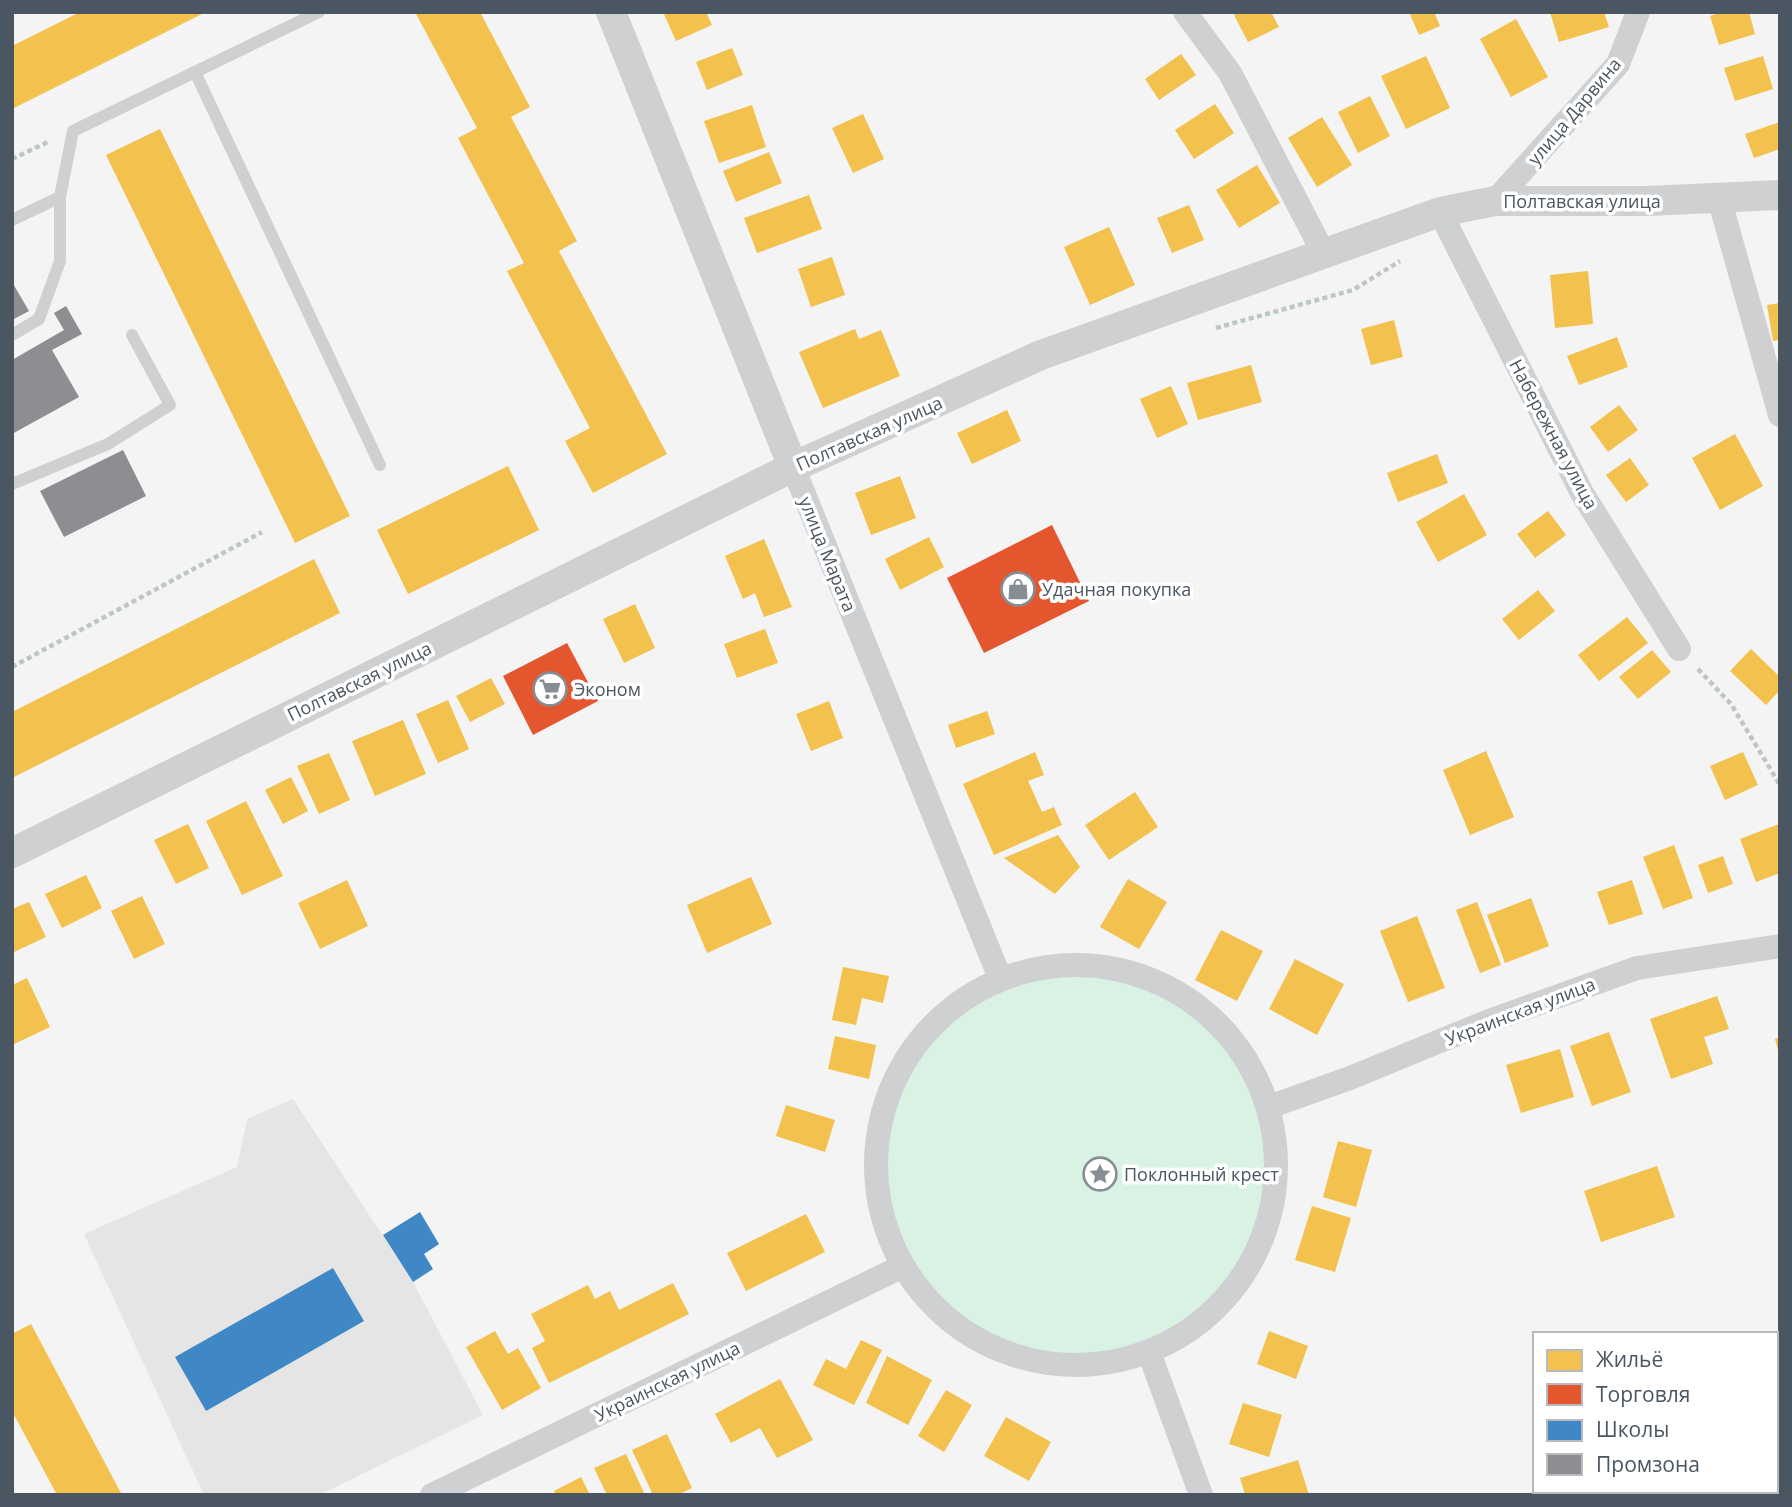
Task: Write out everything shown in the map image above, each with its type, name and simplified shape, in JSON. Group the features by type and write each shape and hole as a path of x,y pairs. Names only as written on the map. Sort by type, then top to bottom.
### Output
{"street":[{"name":"улица Марата","path":"611,12 1000,978"},
{"path":"1185,12 1230,73 1324,254"},
{"name":"улица Дарвина","path":"1495,201 1618,64 1639,12"},
{"name":"Полтавская улица","path":"12,853 793,467 1041,355 1440,212 1495,201 1647,201 1780,195"},
{"path":"1719,198 1780,415"},
{"name":"Набережная улица","path":"1440,212 1582,493 1679,649"},
{"name":"Украинская улица","path":"1269,1107 1350,1078 1489,1021 1637,968 1780,946"},
{"path":"1065,963 1132,971 1192,1000 1240,1048 1269,1107 1277,1167 1268,1225 1241,1279 1217,1305 1200,1323 1149,1352 1093,1365 1036,1362 983,1343 936,1311 901,1266 877,1202 876,1133 898,1068 941,1014 1000,978 1065,963"},
{"name":"Украинская улица","path":"432,1495 901,1266"},
{"path":"1149,1352 1201,1495"}],"lane":[{"path":"12,335 39,319 60,261 60,197 73,131 319,12"},
{"path":"195,72 380,465"},
{"path":"12,219 60,197"},
{"path":"12,484 108,444 170,405 132,335"}],"path":[{"path":"12,159 73,131"},
{"path":"12,667 262,533"},
{"path":"1679,649 1731,704 1780,785"}],"shaded area":[{"path":"293,1099 413,1282 483,1415 319,1495 204,1495 84,1234 237,1167 247,1119"}],"green space":[{"path":"1076,965 1115,969 1153,980 1203,1010 1231,1038 1261,1088 1272,1126 1276,1165 1272,1204 1261,1242 1231,1292 1203,1320 1153,1350 1115,1361 1076,1365 1037,1361 999,1350 949,1320 921,1292 891,1242 880,1204 876,1165 880,1126 891,1088 921,1038 949,1010 999,980 1037,969"}],"building: Жильё":[{"path":"80,12 206,12 12,109 12,46"},
{"path":"415,12 480,12 530,107 511,117 577,241 559,251 667,454 593,493 565,441 590,428 507,271 524,263 458,138 477,128"},
{"path":"663,12 706,12 712,25 676,41"},
{"path":"1240,12 1271,12 1279,27 1248,42 1234,15"},
{"path":"1409,12 1434,12 1440,26 1419,35"},
{"path":"1550,12 1604,12 1609,27 1559,42"},
{"path":"1721,12 1749,12 1755,34 1719,45 1710,16"},
{"path":"1516,19 1548,77 1511,97 1480,39"},
{"path":"732,48 743,75 707,90 696,62"},
{"path":"1181,54 1196,75 1159,100 1145,79"},
{"path":"1426,56 1450,108 1406,129 1381,76"},
{"path":"1763,56 1773,89 1735,101 1724,68"},
{"path":"1370,96 1390,136 1358,153 1338,112"},
{"path":"1215,104 1234,133 1194,159 1175,130"},
{"path":"752,105 766,147 719,163 704,121"},
{"path":"863,114 884,159 853,173 832,128"},
{"path":"1322,117 1352,165 1317,187 1288,138"},
{"path":"1780,122 1780,149 1754,158 1745,134"},
{"path":"160,129 350,516 295,543 106,155"},
{"path":"769,152 782,183 736,202 723,171"},
{"path":"1257,165 1280,203 1239,228 1216,190"},
{"path":"809,195 822,229 757,253 744,218"},
{"path":"1189,205 1204,240 1172,253 1157,218"},
{"path":"1109,227 1135,285 1090,305 1064,247"},
{"path":"832,257 845,295 811,307 798,269"},
{"path":"1588,271 1593,324 1555,328 1550,275"},
{"path":"1780,303 1780,340 1773,341 1767,305"},
{"path":"1394,320 1403,357 1371,365 1361,329"},
{"path":"855,329 859,339 881,330 900,376 823,408 799,352"},
{"path":"1617,337 1628,367 1579,385 1567,356"},
{"path":"1251,365 1262,402 1198,420 1187,383"},
{"path":"1171,386 1188,424 1157,438 1140,399"},
{"path":"1619,405 1638,430 1608,452 1590,427"},
{"path":"1007,410 1021,441 972,464 957,433"},
{"path":"1735,434 1763,486 1720,510 1692,458"},
{"path":"1437,454 1448,483 1398,502 1387,473"},
{"path":"1630,458 1649,485 1626,502 1606,475"},
{"path":"508,466 539,530 408,594 377,530"},
{"path":"900,476 916,518 871,535 855,493"},
{"path":"1464,494 1487,535 1438,562 1416,522"},
{"path":"1548,511 1566,535 1535,558 1517,534"},
{"path":"929,537 944,567 900,590 885,559"},
{"path":"764,539 792,607 764,617 755,593 743,599 725,556"},
{"path":"314,559 340,613 12,778 12,712"},
{"path":"1538,590 1555,611 1519,640 1502,619"},
{"path":"635,604 655,648 624,663 603,619"},
{"path":"1627,617 1648,643 1599,681 1578,655"},
{"path":"765,629 778,663 737,678 724,644"},
{"path":"1751,649 1780,677 1780,690 1766,705 1730,671"},
{"path":"1652,650 1671,672 1638,699 1619,677"},
{"path":"491,678 505,704 470,722 456,696"},
{"path":"448,700 469,749 438,763 416,714"},
{"path":"829,701 843,738 811,751 796,714"},
{"path":"987,711 995,734 956,748 948,725"},
{"path":"403,720 426,774 375,796 352,741"},
{"path":"1486,751 1514,817 1470,835 1443,770"},
{"path":"1035,752 1044,775 1028,781 1042,812 1054,807 1062,825 994,855 963,784"},
{"path":"1743,752 1758,785 1725,800 1710,766"},
{"path":"329,753 350,800 319,814 297,766"},
{"path":"291,777 308,811 283,824 265,790"},
{"path":"1135,792 1158,827 1109,860 1085,825"},
{"path":"246,801 283,876 242,895 206,821"},
{"path":"188,824 209,868 176,884 154,840"},
{"path":"1779,824 1780,873 1756,882 1740,839"},
{"path":"1058,835 1080,867 1055,894 1004,858"},
{"path":"1674,845 1693,898 1663,909 1643,857"},
{"path":"1723,856 1733,884 1708,893 1698,865"},
{"path":"86,875 102,908 62,928 45,894"},
{"path":"751,877 772,924 707,953 687,905"},
{"path":"1128,879 1167,902 1139,949 1100,927"},
{"path":"347,880 368,926 320,949 298,903"},
{"path":"1632,880 1643,914 1609,925 1597,892"},
{"path":"142,896 165,944 134,959 111,911"},
{"path":"1531,898 1549,946 1505,963 1487,915"},
{"path":"29,902 46,937 12,953 12,909"},
{"path":"1477,902 1501,965 1480,973 1456,910"},
{"path":"1417,916 1445,988 1408,1002 1380,931"},
{"path":"1221,930 1263,951 1237,1001 1195,980"},
{"path":"1295,959 1344,984 1317,1035 1269,1009"},
{"path":"843,967 889,976 883,1003 862,998 856,1025 832,1020"},
{"path":"27,978 50,1027 12,1045 12,985"},
{"path":"1717,996 1729,1029 1704,1037 1713,1064 1671,1079 1650,1019"},
{"path":"1609,1032 1631,1092 1592,1106 1570,1046"},
{"path":"835,1036 876,1045 869,1079 828,1069"},
{"path":"1780,1037 1780,1054 1779,1054 1775,1039"},
{"path":"1560,1049 1574,1097 1521,1113 1506,1065"},
{"path":"786,1105 835,1120 825,1152 776,1136"},
{"path":"1338,1141 1372,1150 1356,1207 1323,1197"},
{"path":"1657,1166 1675,1217 1601,1242 1584,1191"},
{"path":"1312,1206 1351,1218 1335,1272 1295,1260"},
{"path":"806,1214 825,1252 746,1291 727,1253"},
{"path":"673,1283 689,1314 549,1383 532,1348 545,1341 531,1314 588,1285 595,1299 610,1291 619,1310"},
{"path":"31,1324 122,1495 57,1495 12,1411 12,1334"},
{"path":"495,1331 508,1354 518,1348 541,1388 502,1410 466,1347"},
{"path":"1269,1331 1308,1346 1296,1379 1257,1364"},
{"path":"861,1340 882,1350 854,1405 813,1385 826,1359 846,1369"},
{"path":"887,1356 932,1380 908,1425 866,1403"},
{"path":"780,1379 813,1440 777,1458 760,1428 731,1443 715,1414"},
{"path":"946,1390 972,1405 944,1452 918,1436"},
{"path":"1243,1403 1282,1415 1269,1457 1229,1444"},
{"path":"1006,1417 1051,1442 1029,1481 984,1456"},
{"path":"667,1434 692,1488 678,1495 653,1495 632,1450"},
{"path":"626,1454 645,1495 607,1495 594,1468"},
{"path":"1780,1456 1780,1495 1764,1495 1778,1493"},
{"path":"1298,1460 1309,1495 1245,1495 1240,1478"},
{"path":"581,1477 590,1495 556,1495 554,1491"}],"building: Торговля":[{"name":"Удачная покупка","path":"1052,525 1089,601 984,653 947,578"},
{"name":"Эконом","path":"567,643 598,701 533,735 503,676"}],"building: Школы":[{"path":"420,1212 439,1244 424,1254 433,1269 413,1282 383,1235"},
{"path":"333,1268 364,1321 206,1411 175,1357"}],"building: Промзона":[{"path":"12,282 29,311 12,320"},
{"path":"66,306 82,334 52,350 79,397 12,434 12,360 64,330 54,313"},
{"path":"123,450 146,496 64,537 40,491"}],"place":[{"name":"Удачная покупка","path":"1018,589"},
{"name":"Эконом","path":"550,689"},
{"name":"Поклонный крест","path":"1100,1174"}]}
